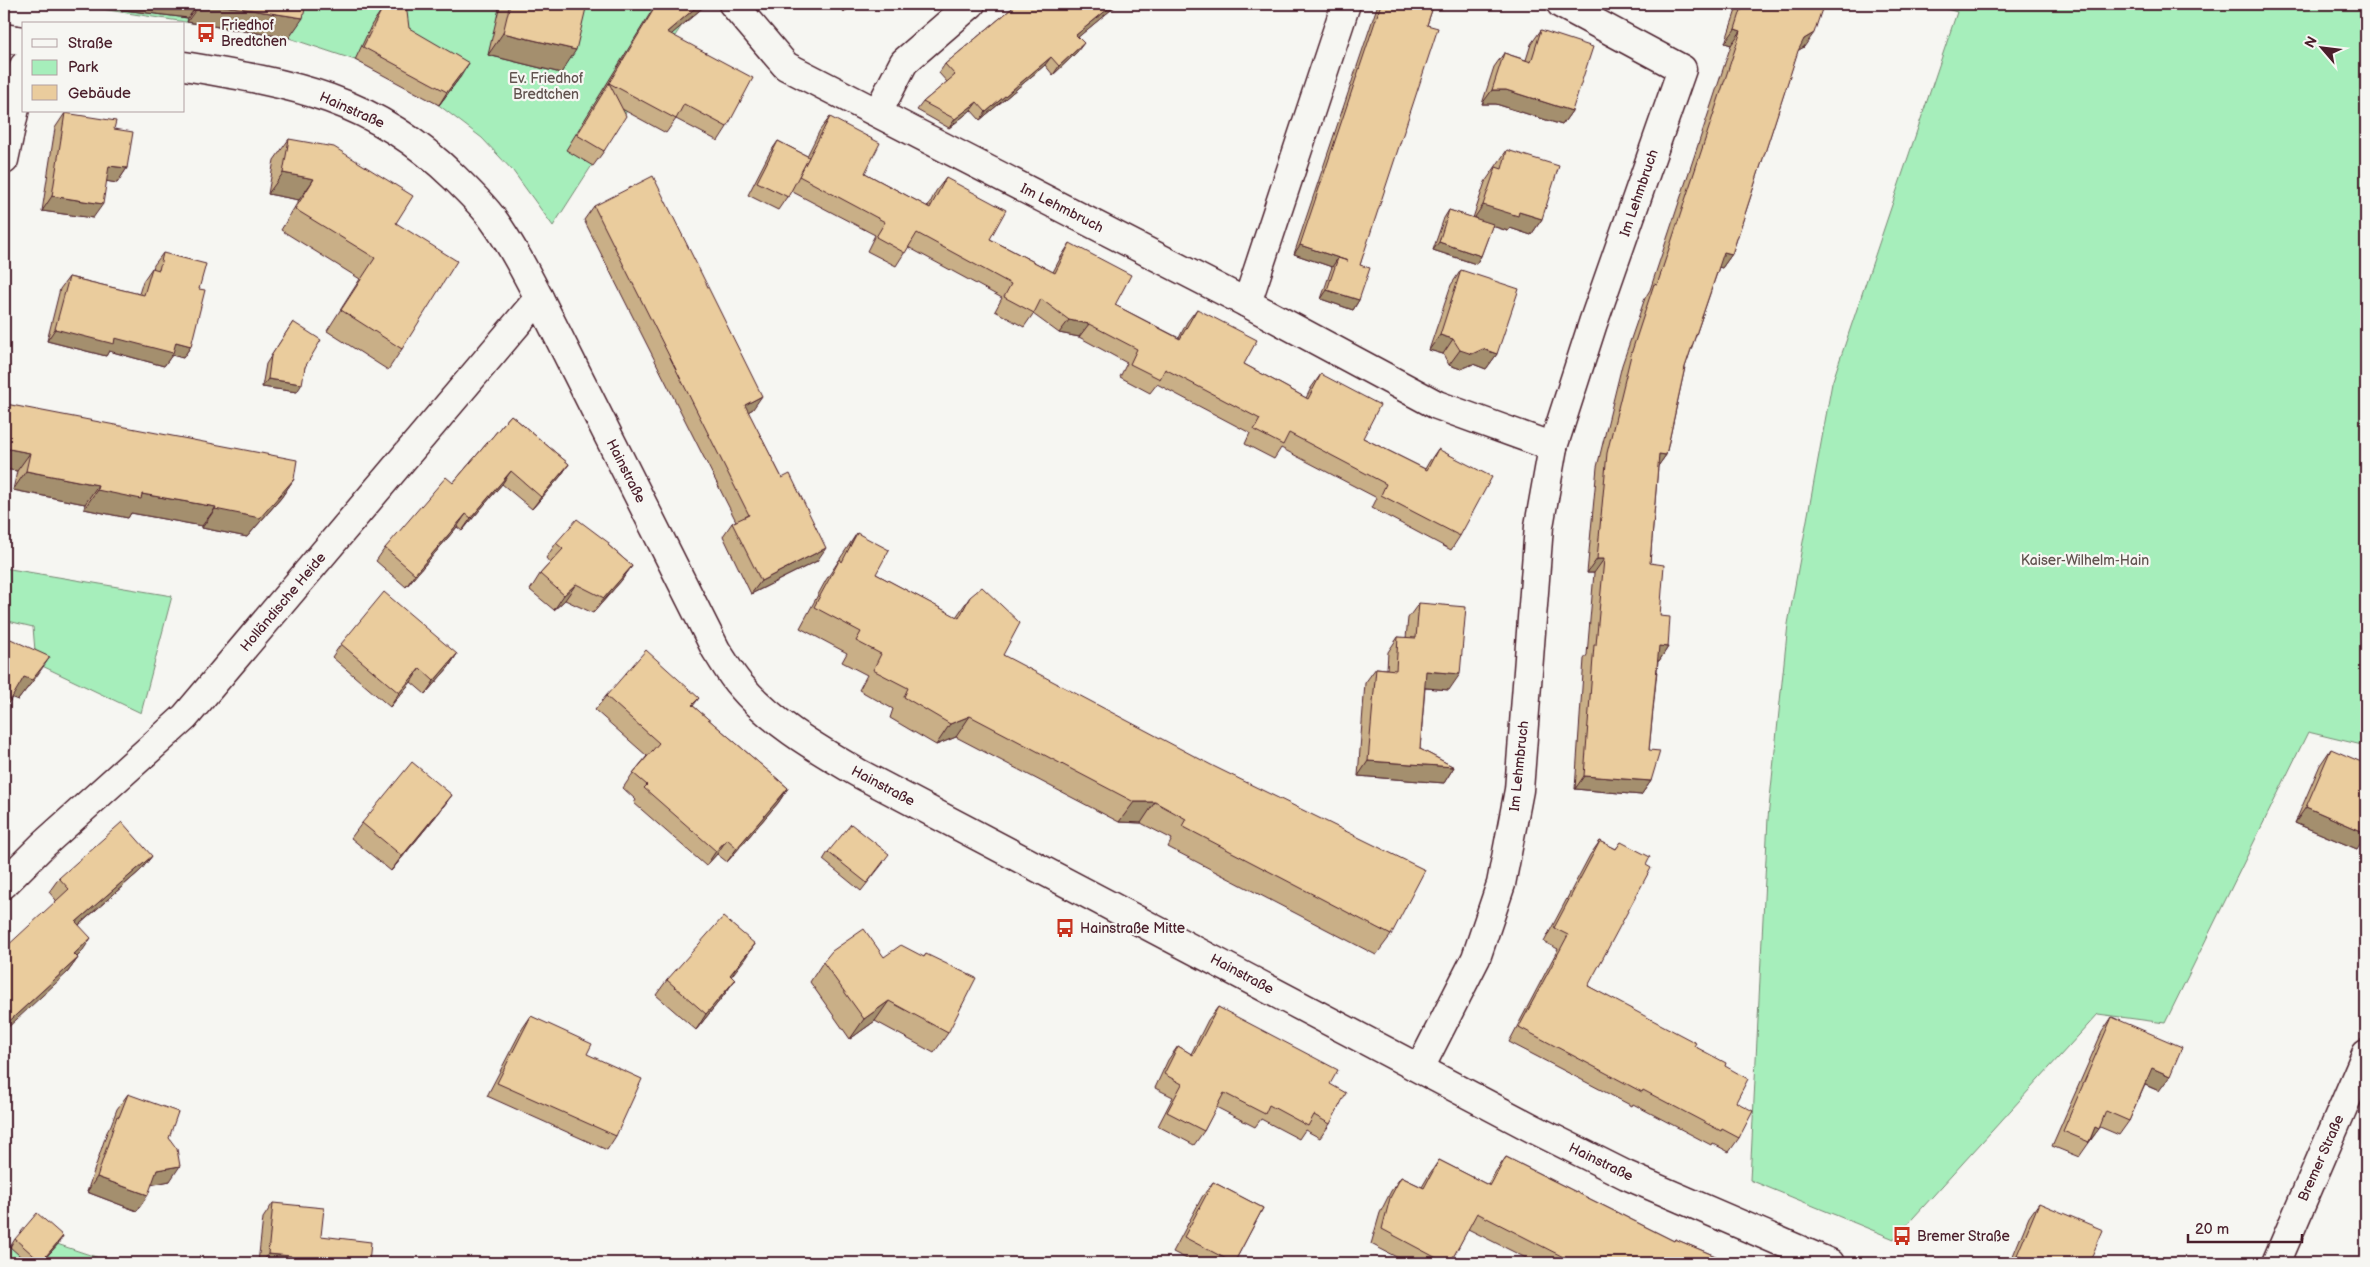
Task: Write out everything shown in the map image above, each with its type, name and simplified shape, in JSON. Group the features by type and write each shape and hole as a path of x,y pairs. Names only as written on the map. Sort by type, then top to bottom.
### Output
{"street":[{"name":"Im Lehmbruch","path":"734,4 786,66 1246,303 1437,405 1553,447"},
{"path":"878,112 904,62 971,4"},
{"path":"1246,303 1346,4"},
{"name":"Im Lehmbruch","path":"1420,1068 1476,958 1501,884 1519,790 1539,526 1553,447 1593,323 1682,70 1561,4"},
{"path":"4,38 22,41"},
{"name":"Hainstraße","path":"185,66 272,80 346,104 381,120 441,164 473,196 492,218 512,247 716,650 739,684 780,724 804,741 868,778 1626,1175 1830,1263"},
{"path":"4,160 22,75"},
{"name":"Holländische Heide","path":"4,884 44,844 185,717 539,298"},
{"name":"Bremer Straße","path":"2276,1263 2366,1054"}],"green space":[{"name":"Ev. Friedhof Bredtchen","path":"69,4 707,4 682,25 553,226 513,171 482,138 436,103 410,87 355,60 289,38"},
{"name":"Kaiser-Wilhelm-Hain","path":"1931,4 2366,4 2366,746 2308,732 2165,1023 2098,1014 1894,1239 1750,1180 1768,818 1788,624 1832,383 1957,12"},
{"path":"4,568 172,596 141,713 36,663 33,627 4,620"},
{"path":"4,1241 32,1263 4,1263"},
{"path":"57,1244 114,1263 40,1263"}],"building":[{"path":"212,4 306,4 303,18"},
{"path":"406,4 409,28 469,63 447,92 363,47 381,11 389,6"},
{"path":"510,4 587,4 576,50 503,33"},
{"path":"657,4 700,4 667,32 753,78 727,127 684,104 676,119 609,83"},
{"path":"1017,4 1114,4 1076,35 1084,43 1059,66 1051,57 986,112 977,102 955,119 923,102 955,75 945,64"},
{"path":"1381,4 1434,4 1427,25 1438,28 1360,265 1370,268 1359,300 1327,290 1338,258 1348,261 1300,245"},
{"path":"1743,4 1819,4 1822,9 1814,33 1804,39 1798,51 1732,254 1724,252 1685,367 1666,455 1659,454 1650,563 1664,565 1660,616 1670,617 1668,647 1659,646 1649,750 1660,751 1651,781 1584,776 1594,645 1596,645 1604,559 1597,559 1607,453 1632,351 1654,284 1657,285 1741,31 1735,29"},
{"path":"1541,30 1593,47 1572,111 1506,90 1492,90 1504,53 1531,62"},
{"path":"609,83 626,116 604,151 577,135"},
{"path":"65,113 116,121 114,129 133,132 127,168 109,166 103,204 52,196"},
{"path":"830,117 880,143 865,173 930,208 946,178 1006,210 990,239 1055,273 1070,243 1131,275 1115,305 1180,339 1197,309 1257,340 1244,364 1308,399 1321,374 1380,405 1363,438 1427,470 1438,449 1492,477 1460,536 1381,495 1386,484 1289,433 1283,445 1254,430 1260,419 1165,369 1160,379 1130,364 1137,349 1089,324 1069,320 1041,299 1034,313 1004,297 1011,284 917,233 905,253 876,237 885,222 799,176"},
{"path":"289,139 334,147 413,196 396,223 457,261 402,349 341,310 375,258 295,209 314,179 283,173"},
{"path":"778,141 809,157 788,197 757,182"},
{"path":"1507,150 1559,166 1542,219 1519,212 1518,216 1483,205 1496,167 1502,169"},
{"path":"653,176 762,396 745,405 782,478 790,474 826,548 761,581 732,523 749,515 594,206"},
{"path":"1449,210 1493,224 1481,256 1439,242"},
{"path":"163,253 206,264 199,289 205,290 191,346 176,342 173,353 115,338 114,344 55,329 69,277 144,295 152,268 159,270"},
{"path":"1461,270 1519,289 1497,354 1483,349 1472,354 1460,350 1453,339 1440,335"},
{"path":"293,322 321,340 305,367 302,384 268,379 271,356"},
{"path":"6,404 297,460 294,479 260,518 215,509 216,507 142,494 141,499 97,490 98,485 26,471 30,453 4,448"},
{"path":"511,415 569,464 541,497 511,471 471,518 466,514 415,574 385,548 446,477 453,483"},
{"path":"577,519 609,543 608,545 632,566 604,598 576,584 564,595 540,574 563,549 556,543"},
{"path":"857,533 889,550 876,574 959,618 970,597 982,587 1020,623 1003,655 1213,766 1425,870 1391,935 1182,826 1186,819 1155,802 1134,802 970,716 950,724 904,697 908,688 873,670 881,654 856,641 861,632 814,607 840,559 842,562"},
{"path":"384,592 457,654 434,681 420,668 399,693 341,644"},
{"path":"1419,603 1466,607 1460,674 1426,671 1420,749 1454,767 1368,761 1376,668 1396,670 1398,637 1416,638"},
{"path":"4,636 50,657 32,680 24,677 10,701 4,698"},
{"path":"646,650 699,698 692,705 788,788 737,848 727,839 716,851 644,788 647,785 633,773 659,743 606,696"},
{"path":"2331,749 2366,764 2366,833 2306,807"},
{"path":"412,762 452,795 402,856 362,823"},
{"path":"122,822 152,856 76,922 91,938 74,954 78,958 4,1026 4,949 69,889 59,878"},
{"path":"851,824 889,854 867,883 828,852"},
{"path":"1600,841 1616,849 1621,842 1650,857 1646,865 1651,868 1588,986 1696,1043 1694,1046 1726,1063 1725,1066 1748,1079 1736,1102 1753,1111 1739,1138 1722,1129 1721,1131 1643,1090 1642,1092 1519,1027 1568,935 1554,928"},
{"path":"723,917 755,944 730,975 735,980 706,1014 667,980"},
{"path":"864,929 884,957 901,945 924,957 926,954 976,978 948,1033 889,1001 864,1019 823,962 832,951"},
{"path":"1218,1007 1338,1070 1330,1084 1346,1093 1330,1124 1314,1115 1308,1126 1269,1105 1265,1114 1224,1093 1204,1131 1167,1112 1182,1084 1164,1074 1178,1046 1193,1055"},
{"path":"531,1016 592,1044 587,1054 642,1079 616,1136 497,1083"},
{"path":"2112,1017 2182,1047 2170,1076 2152,1068 2129,1121 2106,1111 2099,1129 2095,1127 2089,1142 2063,1131"},
{"path":"128,1094 178,1112 169,1138 177,1149 180,1166 157,1170 148,1195 97,1177 117,1116 119,1117"},
{"path":"1506,1157 1674,1241 1675,1239 1732,1263 1575,1263 1477,1213 1450,1263 1446,1263 1382,1229 1390,1198 1401,1177 1424,1188 1439,1160 1490,1186"},
{"path":"1213,1182 1263,1208 1234,1263 1184,1237"},
{"path":"273,1203 324,1208 321,1236 371,1242 369,1263 290,1263 291,1256 268,1254"},
{"path":"2039,1203 2103,1230 2089,1263 2036,1263 2017,1255"},
{"path":"37,1213 63,1236 41,1262 15,1239"}],"place":[{"name":"Friedhof Bredtchen","path":"206,33"},
{"name":"Hainstraße Mitte","path":"1065,928"},
{"name":"Bremer Straße","path":"1902,1236"}]}
